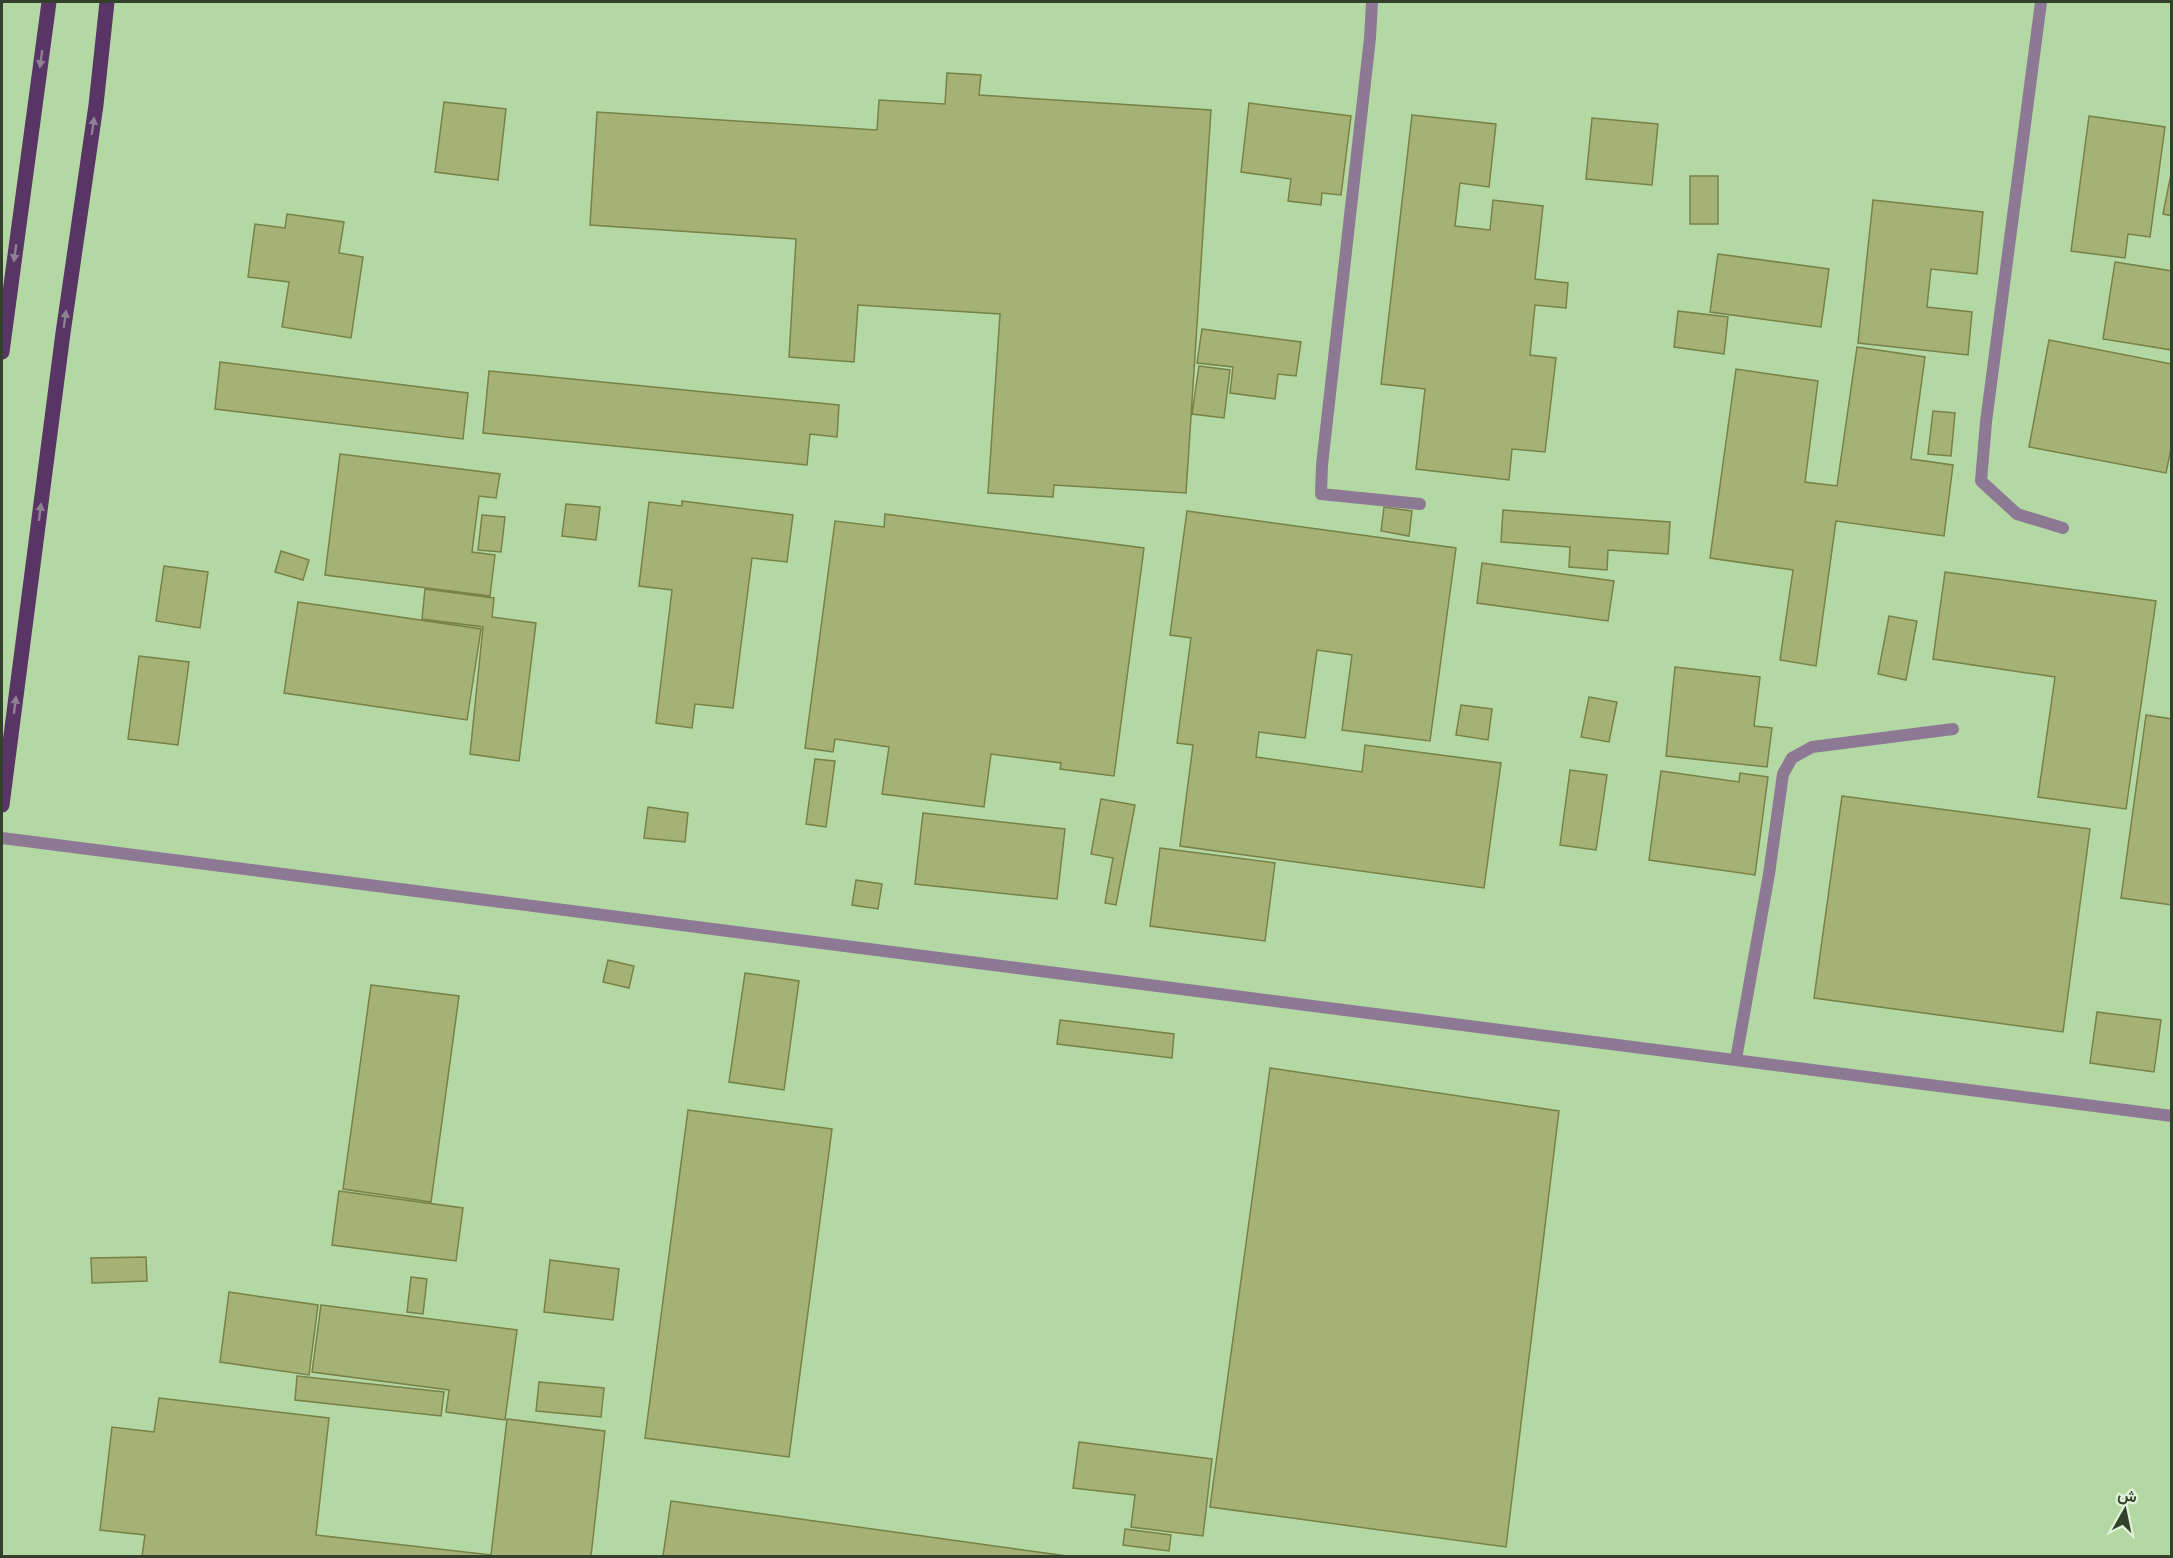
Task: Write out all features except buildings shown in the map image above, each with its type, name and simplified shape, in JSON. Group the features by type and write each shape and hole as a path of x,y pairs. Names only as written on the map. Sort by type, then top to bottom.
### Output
{"main road":[{"path":"2,352 49,2"},
{"path":"2,805 96,105 107,2"}],"lane":[{"path":"1372,2 1321,494 1420,504"},
{"path":"2041,2 1986,422 1981,482 2016,514 2062,528"},
{"path":"1736,1059 1769,874 1783,774 1792,758 1812,747 1953,729"},
{"path":"2,838 2172,1116"}]}
